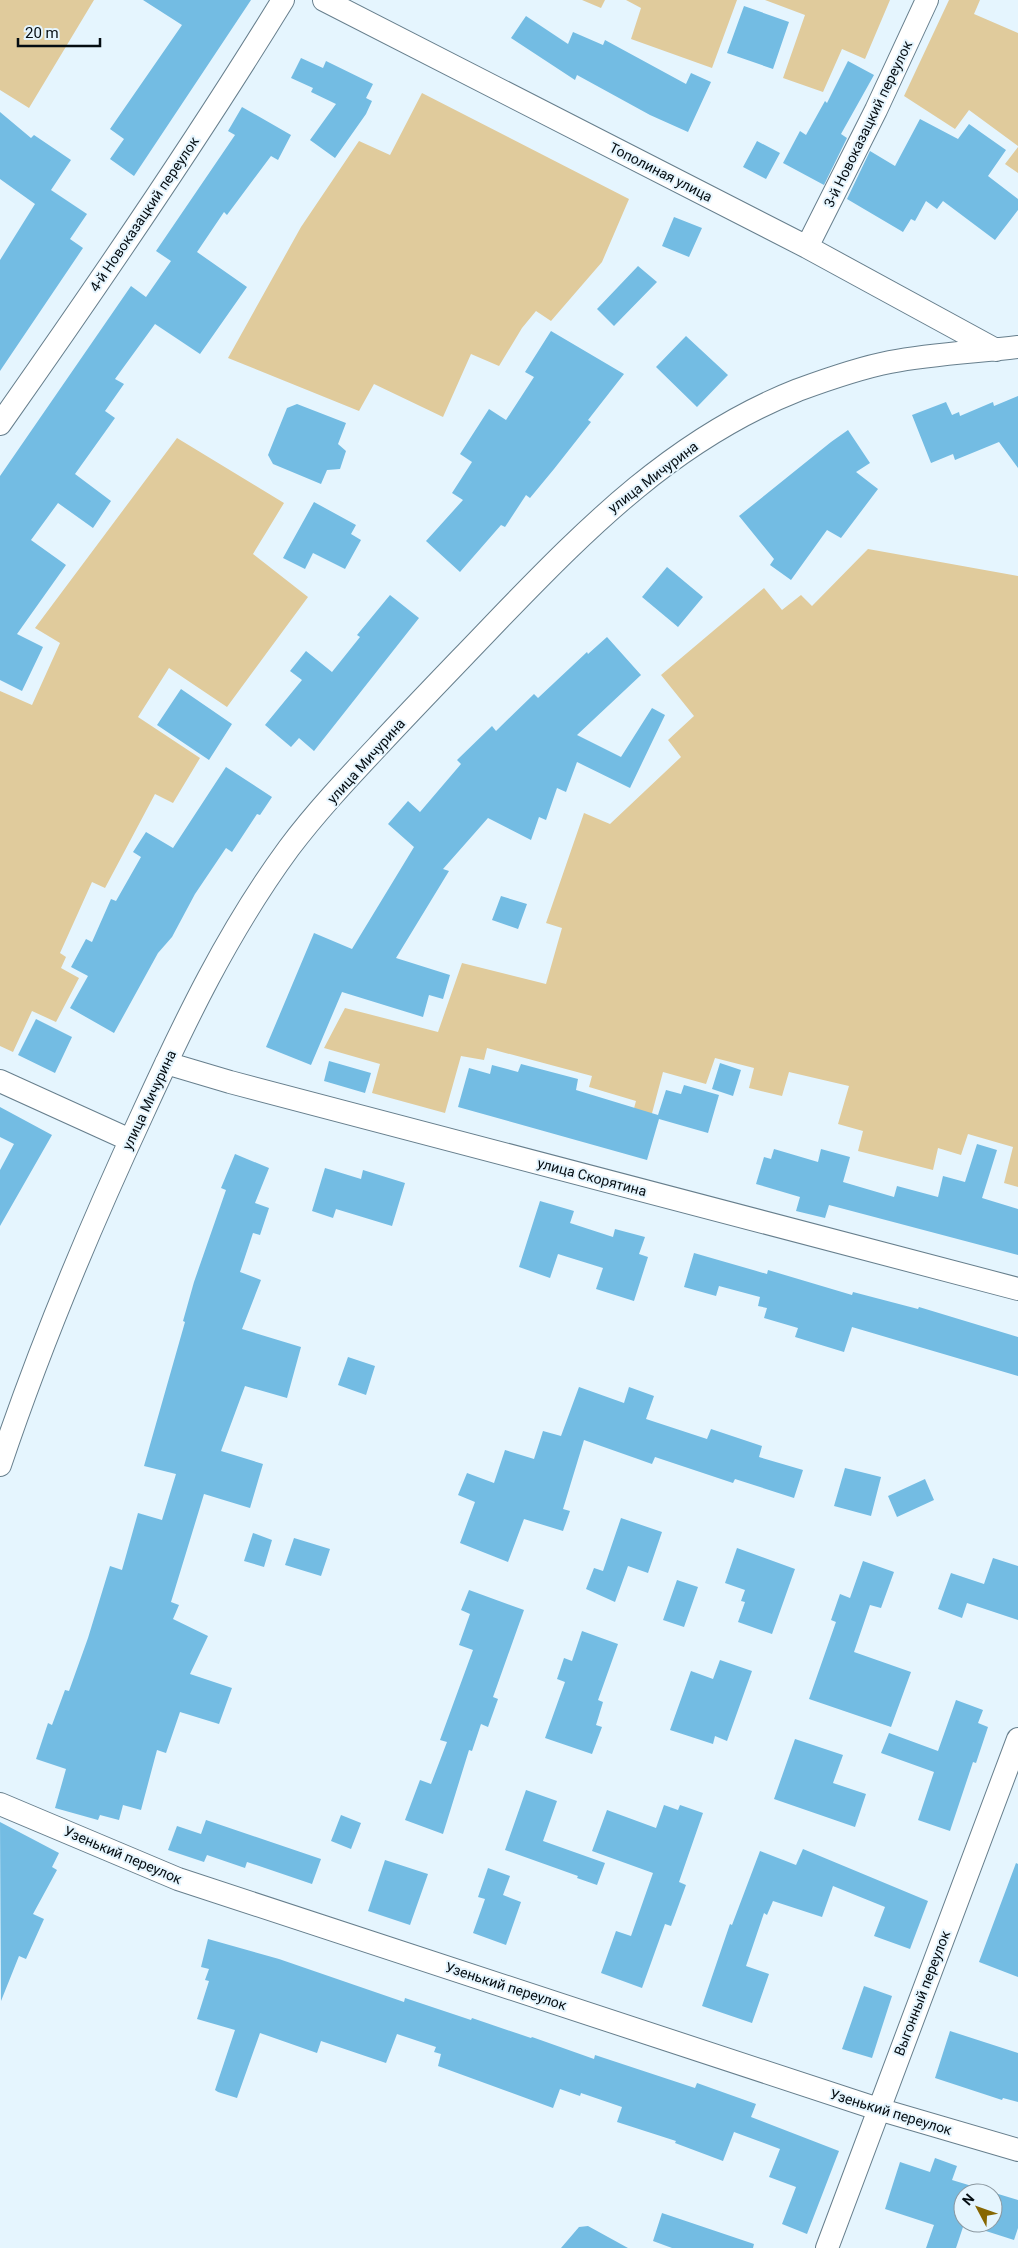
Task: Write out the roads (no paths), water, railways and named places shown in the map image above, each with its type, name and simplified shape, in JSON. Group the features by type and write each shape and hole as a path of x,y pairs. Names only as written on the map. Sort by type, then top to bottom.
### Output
{"street":[{"name":"4-й Новоказацкий переулок","path":"0,424 73,321 250,54 283,0"},
{"name":"Тополиная улица","path":"324,0 1007,348"},
{"name":"3-й Новоказацкий переулок","path":"807,247 876,110 927,0"},
{"name":"улица Мичурина","path":"0,1465 46,1338 130,1140 206,982 243,916 290,846 350,776 575,540 628,493 684,451 750,412 796,391 890,362 1007,348"},
{"name":"улица Скорятина","path":"166,1063 249,1087 1018,1289"},
{"path":"0,1081 130,1140"},
{"name":"Выгонный переулок","path":"827,2248 1018,1739"},
{"name":"Узенький переулок","path":"0,1804 178,1879 878,2109 1018,2150"}]}
